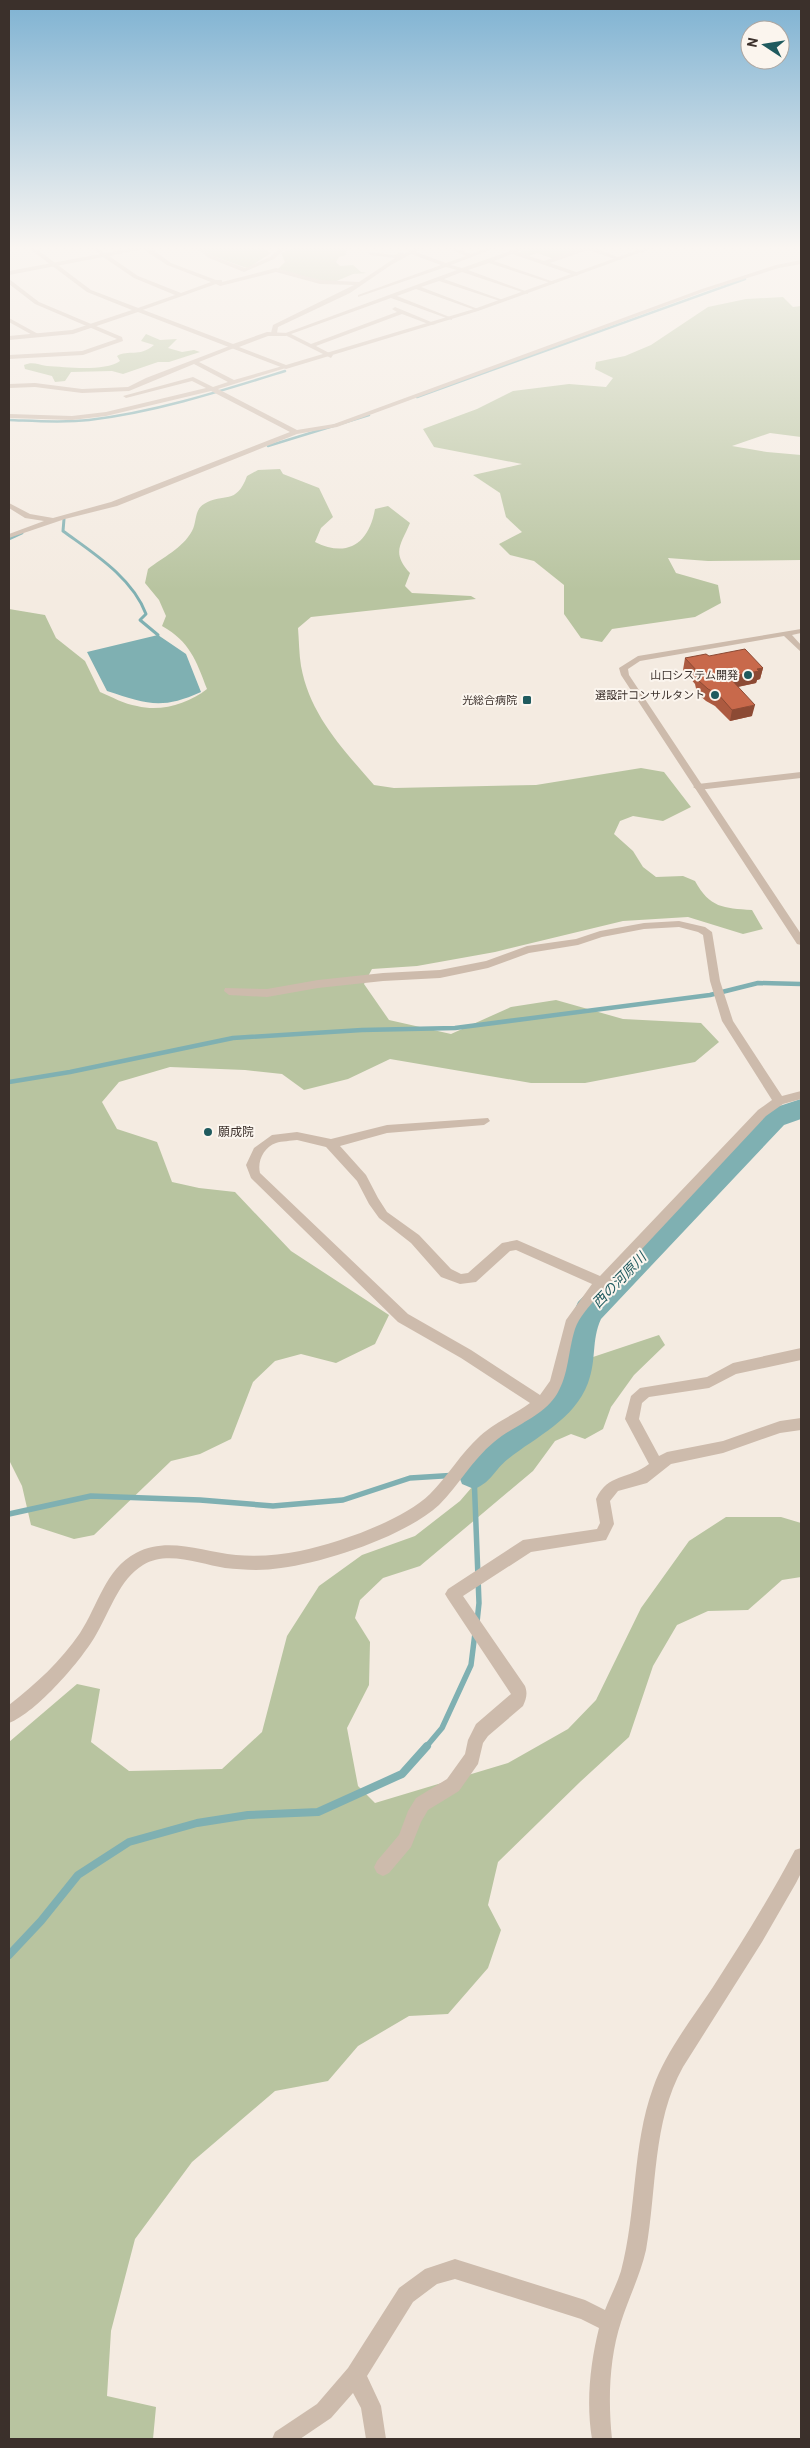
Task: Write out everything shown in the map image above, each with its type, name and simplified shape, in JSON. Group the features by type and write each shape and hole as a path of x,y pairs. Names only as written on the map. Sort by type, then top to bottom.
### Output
{"street":[{"path":"270,361 286,367"},
{"path":"9,416 72,418 123,411 212,389 310,361"},
{"path":"9,536 53,520 114,504 296,432 335,426 511,361"},
{"path":"123,411 128,392 148,379 195,362 234,383"},
{"path":"9,386 35,385 82,391 128,392 193,379 296,432"},
{"path":"9,505 28,516 53,520"},
{"path":"801,631 638,659 623,668 625,675 801,942"},
{"path":"786,634 801,649"},
{"path":"698,787 801,775"},
{"path":"229,992 267,993 374,978 440,974 488,964 527,950 578,942 600,934 644,926 679,924 701,929 708,934 715,981 728,1021 779,1101"},
{"path":"9,1715 62,1670 86,1637 113,1587 128,1566 142,1557 168,1551 238,1562 273,1563 309,1557 376,1533 423,1510 446,1489 478,1447 495,1432 541,1404 553,1389 566,1335 576,1312 602,1283 762,1113 779,1101 801,1095"},
{"path":"484,1122 387,1129 330,1144 297,1136 272,1140 258,1151 252,1165 255,1175 403,1318 466,1354 541,1404"},
{"path":"330,1144 351,1164 362,1178 373,1201 383,1215 415,1239 446,1273 460,1279 471,1278 506,1247 517,1245 602,1283"},
{"path":"657,1464 632,1419 636,1400 645,1392 709,1382 733,1369 801,1354"},
{"path":"383,1867 405,1842 414,1817 422,1804 453,1785 472,1758 476,1740 482,1730 517,1700 519,1692 453,1594 528,1545 601,1535 607,1524 603,1499 613,1486 642,1478 657,1464 667,1458 723,1447 780,1427 801,1424"},
{"path":"602,2439 600,2428 603,2364 610,2323 628,2280 640,2238 648,2152 663,2087 682,2053 778,1901 801,1856"},
{"path":"282,2439 324,2411 355,2375 406,2295 432,2276 455,2269 502,2286 585,2310 610,2323"},
{"path":"355,2375 371,2406 376,2439"}],"green space":[{"path":"119,361 171,361 158,362 123,374 112,371 71,372 65,381 55,382 52,376 25,369 24,365 30,363 47,366 95,368"},
{"path":"801,361 801,437 770,433 732,446 801,455 801,560 708,561 668,558 676,573 718,585 721,603 695,617 612,629 602,642 581,638 564,614 564,585 534,561 510,555 499,544 522,532 506,517 500,493 473,475 522,464 434,447 423,429 477,409 513,391 569,384 606,387 613,378 595,369 596,362"},
{"path":"280,469 283,474 319,488 333,517 321,528 315,542 337,549 355,545 368,531 375,509 388,506 410,523 401,543 399,554 404,566 410,573 405,586 412,593 471,596 476,599 311,617 298,628 301,666 305,684 312,700 339,744 374,785 394,788 536,785 641,768 664,772 691,807 663,821 633,816 620,821 614,834 633,851 643,867 656,877 683,876 695,881 706,897 712,902 725,907 752,910 763,929 743,934 688,917 623,921 495,952 417,966 372,969 364,984 389,1020 451,1034 511,1007 556,1000 623,1019 701,1023 719,1042 695,1062 585,1083 531,1083 390,1059 348,1079 304,1090 282,1074 245,1070 170,1067 119,1082 102,1102 117,1129 157,1142 172,1182 199,1188 235,1192 291,1251 389,1315 375,1344 336,1363 301,1354 275,1361 253,1382 231,1439 200,1454 171,1461 94,1535 74,1539 31,1525 22,1486 9,1460 9,609 45,615 56,638 85,661 100,692 127,704 146,708 165,707 191,699 207,689 186,645 172,632 162,626 166,616 159,600 145,583 148,569 183,543 194,528 197,513 204,504 234,495 243,485 247,476 258,470"},
{"path":"659,1335 665,1345 634,1375 611,1407 603,1429 585,1439 571,1434 555,1441 533,1471 420,1566 383,1578 360,1600 355,1618 370,1642 369,1685 347,1728 358,1786 375,1803 508,1763 568,1729 596,1700 641,1608 689,1541 726,1517 781,1517 801,1523 801,1577 782,1580 748,1610 708,1611 677,1625 653,1666 629,1737 498,1862 488,1905 501,1930 488,1968 448,2014 409,2016 358,2046 328,2081 275,2091 192,2162 135,2239 111,2331 107,2396 156,2407 153,2439 9,2439 9,1742 77,1684 100,1689 91,1742 129,1771 222,1769 262,1732 287,1636 319,1586 362,1555 415,1536 460,1501 510,1443 555,1411 590,1358"}],"water":[{"path":"158,635 186,654 201,692 175,701 154,703 144,702 107,691 87,652"}],"building":[{"path":"745,649 763,668 757,669 759,671 729,677 755,705 732,710 718,694 708,689 699,681 698,672 685,658 706,654 709,656"}],"waterway":[{"path":"417,397 516,361"},
{"path":"9,420 49,422 89,420 139,412 188,400 285,371"},
{"path":"268,446 369,415"},
{"path":"64,519 63,531 99,557 121,577 140,601 146,614 140,620 158,635"},
{"path":"9,539 22,533"},
{"path":"9,1082 70,1072 233,1038 362,1030 455,1028 710,995 758,983 801,984"},
{"name":"西の河原川","path":"474,1474 495,1450 554,1408 572,1383 578,1364 579,1333 589,1311 774,1118 801,1109"},
{"path":"9,1514 91,1496 200,1500 273,1506 343,1500 410,1478 474,1474 479,1603 477,1622"},
{"path":"426,1747 442,1728 471,1665 475,1633"},
{"path":"9,1955 41,1921 78,1875 129,1842 197,1823 248,1815 318,1812 402,1774 427,1746"}],"place":[{"name":"山口システム開発","path":"748,675"},
{"name":"選設計コンサルタント","path":"715,695"},
{"name":"光総合病院","path":"527,700"},
{"name":"願成院","path":"208,1132"}]}
